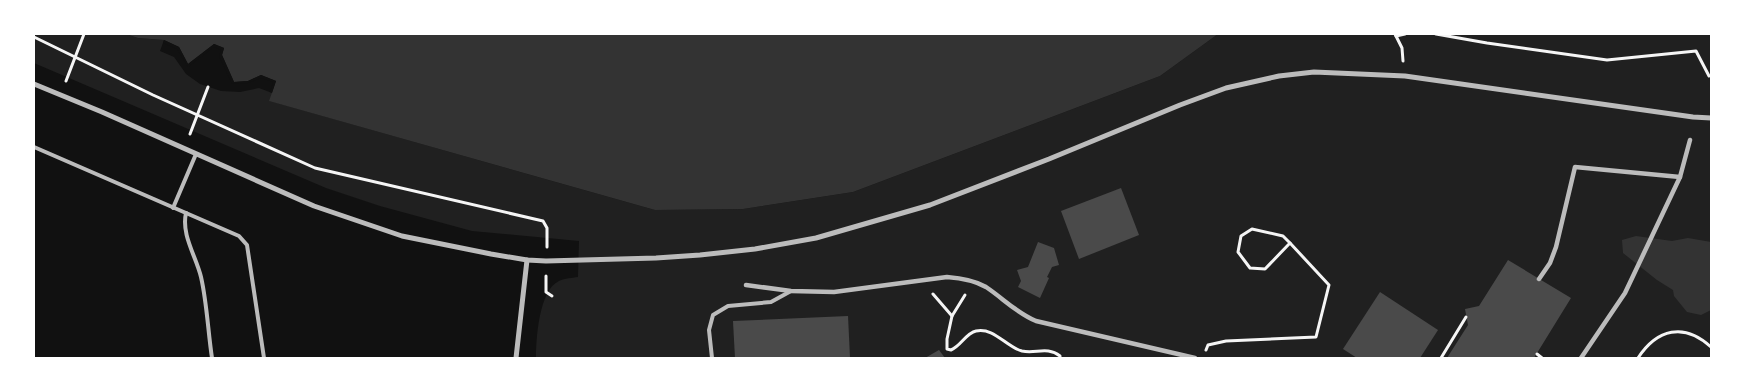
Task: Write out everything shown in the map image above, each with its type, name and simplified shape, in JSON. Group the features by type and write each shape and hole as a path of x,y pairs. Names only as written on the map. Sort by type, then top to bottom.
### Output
{"street":[{"path":"34,84 314,206 402,236 527,260 546,261 700,255 755,249 816,238 930,205 1180,105 1226,88 1279,76 1314,72 1405,76 1711,118"},
{"path":"1580,358 1625,293 1680,177 1690,140"},
{"path":"1539,279 1550,263 1556,247 1575,167 1680,177"},
{"path":"516,358 527,260"},
{"path":"746,285 791,291 834,292 947,277 966,279 984,286 1022,315 1036,321 1195,358"}],"lane":[{"path":"34,147 239,236 247,245 264,358"},
{"path":"173,208 196,154"},
{"path":"186,213 186,232 201,276 212,358"},
{"path":"712,358 709,330 713,315 728,306 771,302 791,291"}],"path":[{"path":"60,95 84,34"},
{"path":"1405,34 1395,35 1402,48 1405,76"},
{"path":"1436,34 1607,60 1696,51 1709,76"},
{"path":"34,37 316,168 542,221 548,235 546,292 552,296"},
{"path":"184,148 208,87"},
{"path":"1204,352 1208,345 1226,341 1316,337 1330,285 1284,236 1252,229 1242,236 1238,252 1250,268 1265,269 1290,243"},
{"path":"921,280 952,316"},
{"path":"974,282 959,302 952,316 946,339 947,349 951,350 958,347 971,333 986,331 1022,351 1054,351 1060,358"},
{"path":"1440,358 1466,317"},
{"path":"1638,358 1652,340 1670,332 1688,333 1711,347"},
{"path":"1537,354 1542,358"}],"shaded area":[{"path":"34,34 126,34 138,38 164,40 160,51 174,57 186,74 200,84 221,91 240,92 259,88 272,93 270,101 655,210 743,209 853,192 1160,76 1218,34 1711,34 1711,358 536,358 538,328 543,304 552,286 561,280 578,277 579,241 472,231 380,206 326,188 34,63"},
{"path":"126,34 1218,34 1160,76 853,192 743,209 655,210 269,101 276,81 261,75 248,81 234,82 222,55 224,48 214,44 188,64 179,47 164,40 138,38"},
{"path":"1636,236 1672,241 1688,238 1711,242 1711,310 1701,315 1687,312 1674,296 1673,290 1623,253 1622,240"}],"pier":[{"path":"164,40 179,47 188,64 214,44 224,48 222,55 234,82 248,81 261,75 276,81 272,93 270,92 273,82 261,78 248,83 232,84 219,56 221,50 214,47 188,67 177,49 163,43"}],"building":[{"path":"1121,188 1139,235 1079,259 1061,211"},
{"path":"1038,242 1054,248 1059,265 1052,267 1040,298 1018,287 1021,281 1017,270 1028,267"},
{"path":"1508,260 1571,298 1534,358 1447,358 1468,325 1465,309 1479,306"},
{"path":"1380,292 1438,330 1420,358 1357,358 1343,349"},
{"path":"848,316 850,358 735,358 733,321"},
{"path":"939,350 945,358 925,358"}]}
